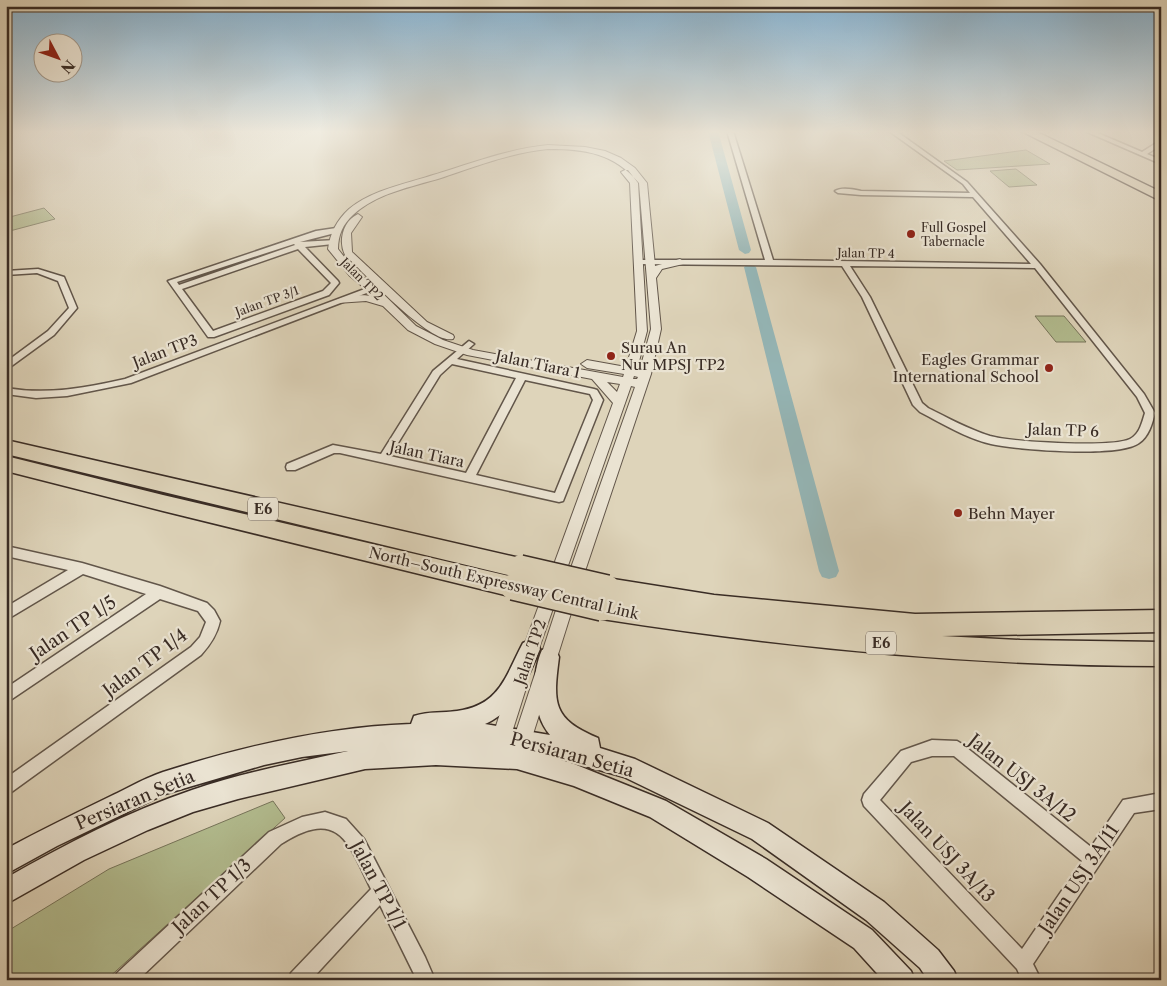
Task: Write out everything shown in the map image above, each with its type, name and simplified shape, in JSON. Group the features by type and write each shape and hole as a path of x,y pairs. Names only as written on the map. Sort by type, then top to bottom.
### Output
{"highway":[{"path":"1120,177 1161,197"},
{"path":"1136,177 1161,189"},
{"name":"North–South Expressway Central Link","path":"6,447 516,578"},
{"name":"North–South Expressway Central Link","path":"6,463 172,505 605,598 796,636 950,650 1094,655 1161,654"},
{"name":"North–South Expressway Central Link","path":"605,598 915,625 1161,621"}],"main road":[{"path":"302,746 335,735 380,727 465,721 487,713 506,697 540,653"},
{"path":"540,653 545,680 545,705 556,727 574,742 609,752 667,775 716,800 760,831"},
{"name":"Persiaran Setia","path":"6,862 49,838 162,784 226,764 302,746 381,736 459,733 509,747 658,810 757,868 863,939 902,980"},
{"name":"Persiaran Setia","path":"6,892 76,852 142,821 193,801 238,788 365,758 436,754 541,743 627,767 760,831 875,911 929,958 946,980"}],"street":[{"name":"Jalan TP2","path":"436,177 386,193 357,208 349,214 336,230 333,249 353,274 376,286 423,324 470,348"},
{"name":"Jalan TP2","path":"453,177 391,197 365,210 349,227 344,238 348,253 376,286 390,307 412,328 439,342 643,379"},
{"name":"Jalan TP2","path":"509,747 540,653 643,379 656,328 651,278 634,183 630,177"},
{"name":"Jalan TP2","path":"509,747 642,331 646,258 644,183 640,177"},
{"path":"744,177 770,263"},
{"name":"Jalan TP 6","path":"852,270 918,405 924,410 975,435 1007,443 1115,446 1134,441 1146,429 1150,413 1146,405 1124,374 1037,266 965,183 957,177"},
{"path":"838,191 975,195"},
{"path":"296,244 319,232 336,230"},
{"path":"296,244 333,242"},
{"name":"Jalan TP 3/1","path":"296,244 335,283 326,293 211,335 177,288 296,244"},
{"path":"749,262 766,249"},
{"path":"766,249 775,256 796,263"},
{"path":"1027,254 1015,266 1046,277"},
{"path":"646,258 666,257 680,261"},
{"name":"Jalan TP 4","path":"646,258 694,262 828,264 852,270 872,264 1037,266"},
{"path":"651,278 659,267 680,261"},
{"path":"6,273 38,272 61,279 73,308 55,332 6,367"},
{"path":"340,300 353,288 355,283 353,274"},
{"name":"Jalan TP3","path":"6,391 22,394 80,391 117,384 376,286"},
{"path":"340,300 367,298 390,307"},
{"path":"383,460 436,373 453,364 470,348"},
{"path":"619,402 601,371 636,354"},
{"name":"Jalan Tiara 1","path":"453,364 583,388 594,392 598,400 559,498"},
{"path":"469,478 522,376"},
{"path":"6,384 22,394"},
{"name":"Jalan Tiara","path":"291,467 333,449 559,498"},
{"name":"Jalan TP 1/4","path":"6,551 82,568 160,592 202,608 213,621 205,641 184,660 6,788"},
{"path":"6,614 82,568"},
{"name":"Jalan TP 1/5","path":"6,696 160,592"},
{"name":"Jalan USJ 3A/12","path":"897,767 906,756 932,748 957,749 1092,858"},
{"name":"Jalan USJ 3A/13","path":"897,767 870,800 1023,963"},
{"name":"Jalan USJ 3A/11","path":"1023,963 1092,858 1129,806 1161,801"},
{"name":"Jalan TP 1/1","path":"308,824 331,821 350,834 382,890 419,962 426,980"},
{"name":"Jalan TP 1/3","path":"133,976 274,838 287,830 308,824"},
{"path":"298,980 382,890"},
{"path":"1023,963 1032,980"}],"green space":[{"path":"997,177 1027,177 1037,185 1009,187"},
{"path":"44,208 55,219 6,232 6,218"},
{"path":"1035,316 1064,316 1086,342 1056,342"},
{"path":"273,801 285,818 106,980 6,980 6,932 109,869"}],"waterway":[{"path":"725,177 745,250"},
{"path":"750,267 829,571"}],"place":[{"name":"Full Gospel Tabernacle","path":"911,234"},
{"name":"Surau An Nur MPSJ TP2","path":"611,356"},
{"name":"Eagles Grammar International School","path":"1049,368"},
{"name":"Behn Mayer","path":"958,513"}]}
